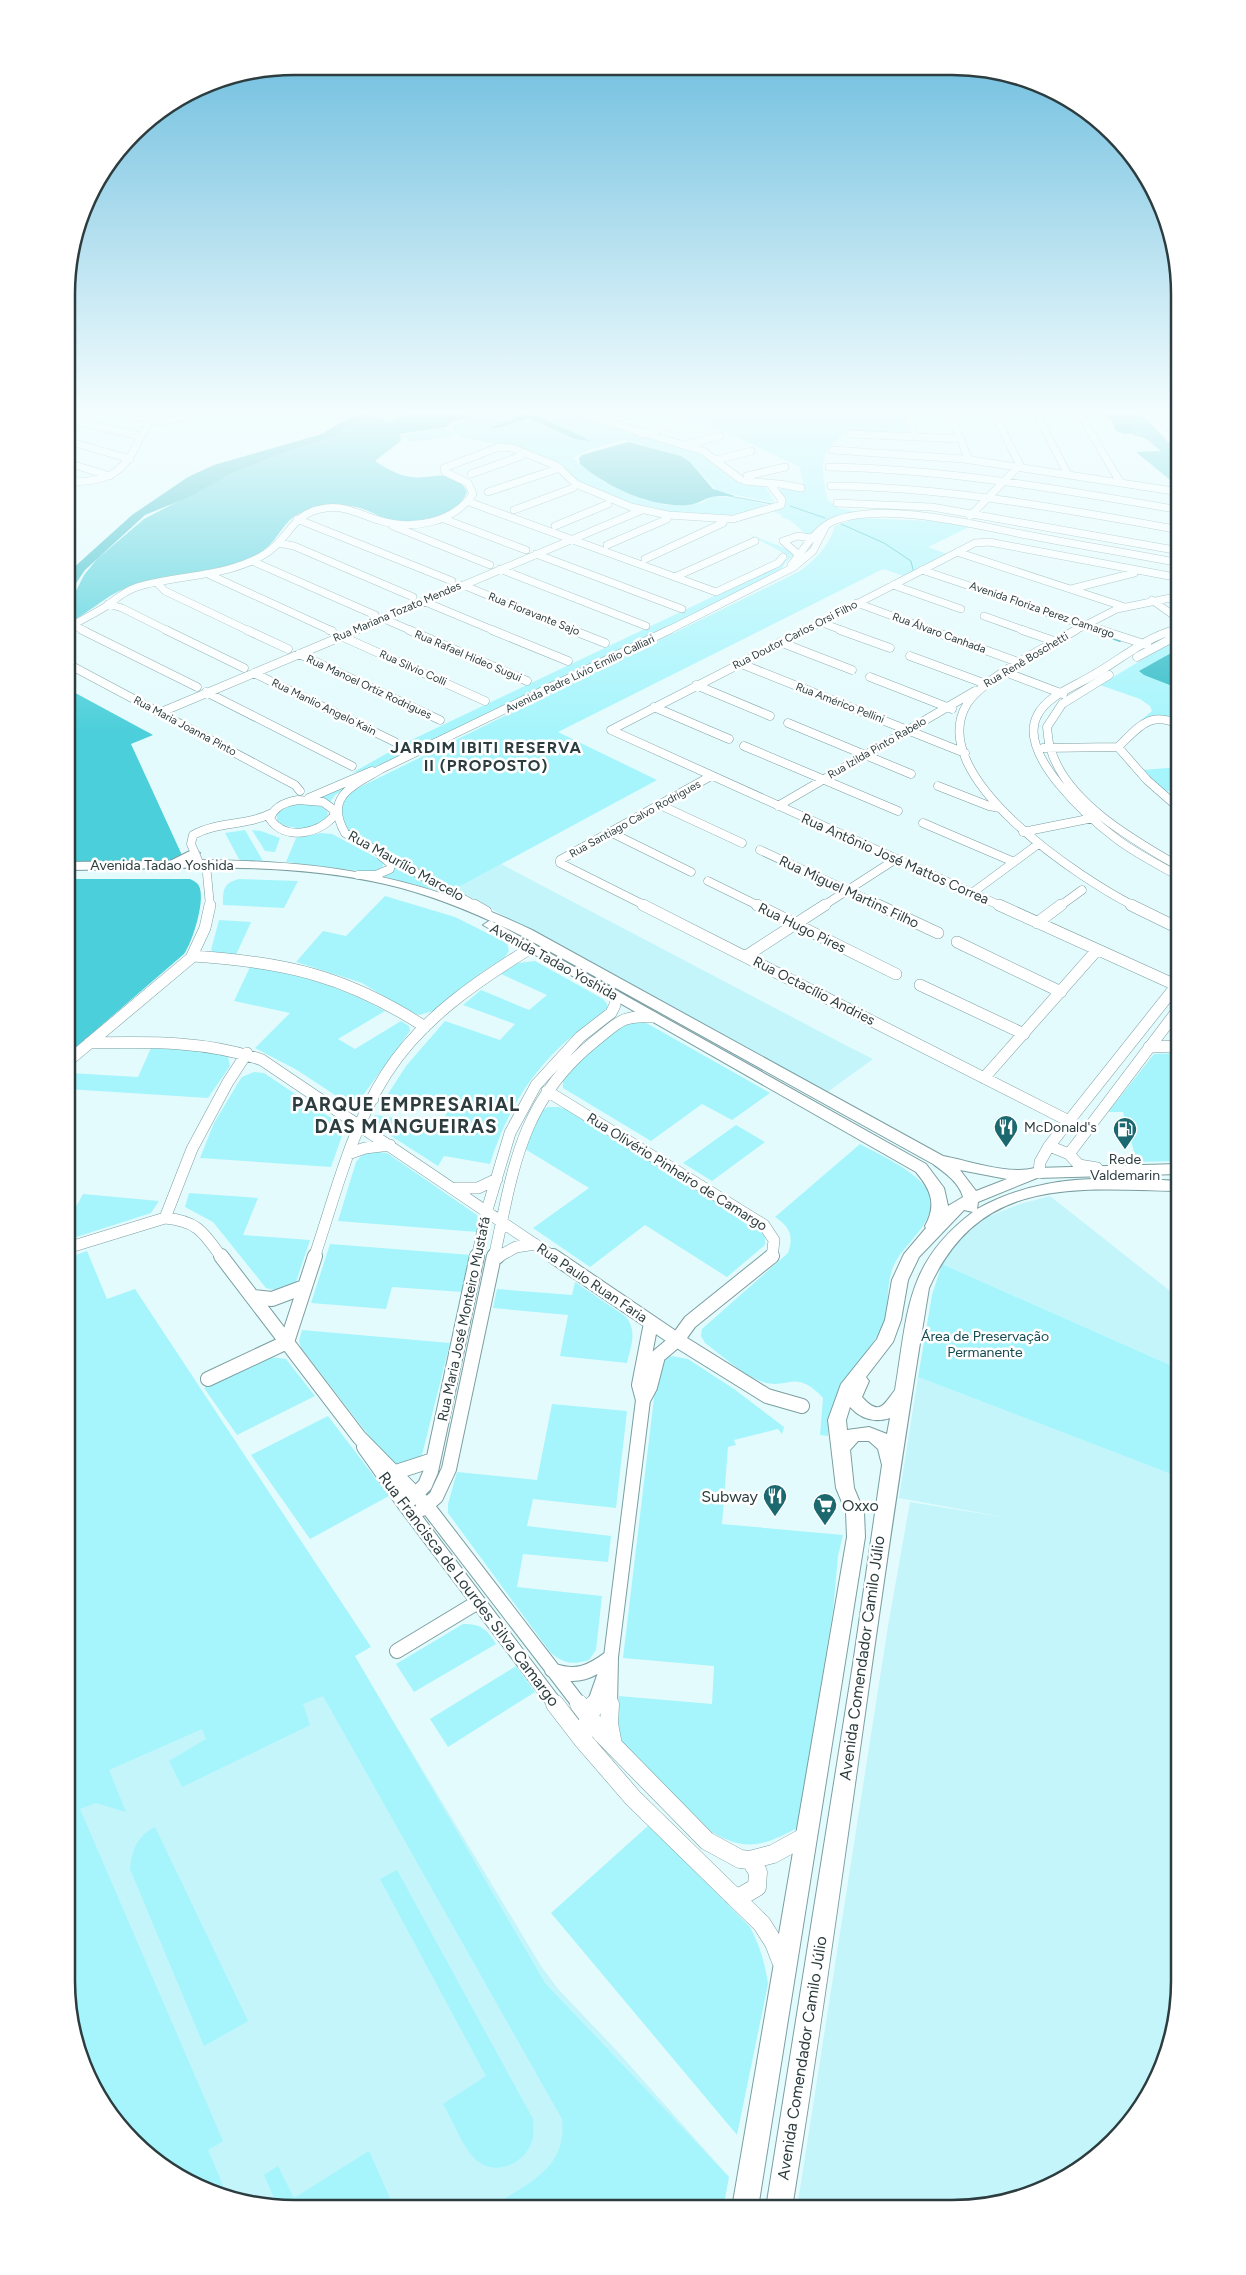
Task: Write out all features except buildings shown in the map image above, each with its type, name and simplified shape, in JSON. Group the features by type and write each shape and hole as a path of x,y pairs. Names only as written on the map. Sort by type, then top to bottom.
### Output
{"main road":[{"path":"169,866 194,853"},
{"name":"Avenida Tadao Yoshida","path":"75,866 169,866 284,875 368,886 415,897 489,925 921,1168 940,1192 941,1202 939,1218 924,1240"},
{"name":"Avenida Tadao Yoshida","path":"75,875 296,867 358,875 410,886 486,912 938,1160 957,1175 966,1186 971,1199"},
{"name":"Avenida Tadao Yoshida","path":"938,1160 997,1173 1037,1173"},
{"name":"Avenida Comendador Camilo Júlio","path":"746,2200 843,1628 856,1537 855,1512 845,1488 839,1454 837,1420 844,1397 856,1375 871,1360 884,1342 893,1320 900,1280 912,1254 956,1208 971,1199 1037,1173 1171,1168"},
{"name":"Avenida Comendador Camilo Júlio","path":"780,2200 863,1664 890,1468 921,1288 928,1271 947,1241 964,1224 981,1213 1016,1196 1053,1186 1071,1184 1171,1186"},
{"path":"928,1271 935,1250 944,1235 969,1210 971,1199"},
{"path":"871,1360 857,1384 853,1398 858,1407 873,1414 885,1413 894,1409 904,1389"},
{"path":"839,1454 842,1442 848,1436 868,1434 880,1439 886,1446 890,1468"}],"street":[{"path":"75,623 132,589 208,574 252,561 267,553 278,543 295,520"},
{"path":"300,520 314,524 452,581"},
{"path":"382,521 413,524 433,520"},
{"path":"450,520 526,550"},
{"path":"520,520 716,592 778,563 783,557"},
{"path":"555,526 569,520"},
{"name":"Rua Mariana Tozato Mendes","path":"159,712 341,636 379,617 423,601 617,520"},
{"path":"607,545 664,520"},
{"path":"690,520 730,522"},
{"path":"714,520 730,522"},
{"path":"645,559 736,520"},
{"path":"800,556 783,542 787,538 811,536 834,520"},
{"path":"944,520 1171,561"},
{"path":"1012,520 1171,549"},
{"path":"1123,520 1171,528"},
{"path":"382,521 490,565"},
{"path":"706,521 714,525 712,529"},
{"path":"406,531 406,528 413,524"},
{"name":"Avenida Padre Lívio Emílio Calliari","path":"335,813 336,806 345,792 381,770 778,577 804,562 820,543 826,526"},
{"path":"811,536 820,543"},
{"name":"Avenida Padre Lívio Emílio Calliari","path":"778,577 800,556 811,536"},
{"path":"675,577 755,541"},
{"name":"Rua Doutor Carlos Orsi Filho","path":"611,730 957,552 982,542 1143,572"},
{"path":"278,543 294,546 413,597"},
{"path":"788,546 806,547 820,543"},
{"path":"957,552 1125,606"},
{"path":"536,554 682,609"},
{"name":"Rua Rafael Hideo Sugui","path":"252,561 527,681"},
{"path":"500,569 646,626"},
{"name":"Avenida Floriza Perez Camargo","path":"918,572 1151,645"},
{"name":"Avenida Floriza Perez Camargo","path":"918,572 1124,645 1132,651"},
{"path":"1071,589 1100,580 1143,572 1171,577"},
{"path":"208,574 332,631"},
{"path":"157,583 165,591 288,649"},
{"name":"Rua Fioravante Sajo","path":"462,585 604,643"},
{"path":"893,585 961,609"},
{"name":"Rua Renê Boschetti","path":"962,713 977,690 1086,624 1125,606 1171,597"},
{"path":"1152,600 1171,614"},
{"path":"423,601 568,661"},
{"name":"Rua Álvaro Canhada","path":"857,603 1021,663"},
{"path":"108,604 122,608 244,668"},
{"path":"984,616 1057,642"},
{"path":"820,622 890,648"},
{"path":"75,628 197,687"},
{"path":"1171,633 1062,704 1047,727 1053,755 1070,783 1094,809 1132,839 1171,862"},
{"name":"Rua Silvio Colli","path":"341,636 485,701"},
{"path":"1171,638 1132,651 1052,700 1036,717 1033,730 1041,756 1076,803 1118,839 1171,871"},
{"name":"Avenida Floriza Perez Camargo","path":"1124,645 1133,640"},
{"path":"780,642 852,670"},
{"path":"1115,671 1131,656 1132,651"},
{"name":"Rua Manoel Ortiz Rodrigues","path":"299,654 440,720"},
{"path":"910,656 986,684"},
{"name":"Rua Américo Pellini","path":"739,663 965,753"},
{"name":"Rua Maria Joanna Pinto","path":"75,668 295,785 299,795"},
{"path":"1005,672 1063,694"},
{"name":"Rua Manlio Angelo Kain","path":"254,673 395,742"},
{"path":"870,677 962,713 960,725 965,753 988,794 1023,832 1037,845 1095,884 1171,925"},
{"path":"696,685 770,716"},
{"name":"Rua Izilda Pinto Rabelo","path":"778,806 977,690"},
{"path":"206,692 352,766"},
{"path":"654,707 729,739"},
{"path":"1041,756 1118,746 1143,722 1158,719 1171,723"},
{"path":"788,723 911,774"},
{"name":"Rua Antônio José Mattos Correa","path":"611,730 896,860 1171,982"},
{"name":"Rua Américo Pellini","path":"941,742 955,745 962,742"},
{"path":"744,746 898,811"},
{"path":"1118,746 1156,792 1171,803"},
{"path":"1041,756 1053,755"},
{"name":"Avenida Padre Lívio Emílio Calliari","path":"299,795 324,792 355,775 381,770"},
{"name":"Rua Santiago Calvo Rodrigues","path":"560,862 711,776"},
{"path":"938,786 988,806 1000,808"},
{"path":"967,798 982,799 988,794"},
{"path":"75,1055 180,969 193,956 200,943 210,912 212,888 190,841 196,832 262,818 299,795 326,803 335,813 330,823 316,830"},
{"path":"660,805 742,843"},
{"name":"Rua Maurílio Marcelo","path":"272,813 271,822 281,830 297,832 334,831 390,864 390,869 384,873 358,875"},
{"name":"Rua Maurílio Marcelo","path":"335,813 345,833 486,912"},
{"path":"1023,832 1094,818"},
{"path":"923,823 1014,862"},
{"path":"610,832 691,872"},
{"path":"972,893 1037,845"},
{"name":"Rua Miguel Martins Filho","path":"760,850 938,933"},
{"path":"746,956 896,860"},
{"name":"Rua Octacílio Andries","path":"560,862 1069,1121"},
{"name":"Rua Hugo Pires","path":"708,881 896,974"},
{"path":"1037,923 1082,890"},
{"path":"957,942 1061,992"},
{"path":"208,1379 287,1342 359,1124 388,1071 425,1027 478,983 531,948"},
{"path":"984,1078 1097,950"},
{"path":"193,956 285,965 340,980 376,997 425,1027"},
{"path":"920,985 1024,1034"},
{"path":"1037,1173 1040,1162 1049,1146 1171,994"},
{"name":"Rua Maria José Monteiro Mustafá","path":"406,1507 425,1485 432,1464 487,1210 510,1134 536,1085 580,1038 611,1013 615,1005 616,996"},
{"name":"Rua Maria José Monteiro Mustafá","path":"427,1506 442,1490 449,1469 514,1168 530,1119 547,1091 580,1053 612,1026 632,1016 652,1017"},
{"path":"1049,1146 1069,1154 1171,1018"},
{"path":"1160,1032 1166,1040 1171,1042"},
{"name":"Rua Paulo Ruan Faria","path":"89,1043 209,1044 247,1054 281,1071 676,1340 767,1396 802,1406"},
{"path":"1149,1047 1171,1046"},
{"path":"75,1246 166,1218 192,1149 228,1082 247,1054"},
{"path":"1116,1061 1132,1070"},
{"name":"Rua Olivério Pinheiro de Camargo","path":"547,1091 764,1225 772,1232 776,1241 772,1258 690,1322 676,1340 658,1356 650,1387 644,1400"},
{"path":"330,1106 340,1108 373,1099"},
{"path":"348,1154 365,1148 390,1146"},
{"name":"Avenida Comendador Camilo Júlio","path":"1069,1154 1074,1162 1088,1168 1129,1169"},
{"path":"454,1188 475,1190 490,1184 496,1179"},
{"name":"Rua Francisca de Lourdes Silva Camargo","path":"166,1218 178,1219 200,1228 359,1437 369,1456 406,1507 583,1740 633,1798 762,1924 770,1935 785,1973"},
{"name":"Rua Maria José Monteiro Mustafá","path":"495,1258 516,1247 534,1244"},
{"path":"252,1297 272,1299 304,1287"},
{"name":"Rua Olivério Pinheiro de Camargo","path":"657,1327 690,1322"},
{"path":"613,1747 609,1717 611,1657 644,1400 639,1386 646,1342 657,1327"},
{"name":"Rua Francisca de Lourdes Silva Camargo","path":"359,1437 396,1472 427,1506 613,1747 707,1841 740,1859 750,1860"},
{"path":"396,1472 432,1464 433,1472 440,1475 447,1473 449,1469"},
{"path":"406,1507 420,1510 427,1506"},
{"path":"397,1651 478,1602"},
{"path":"552,1670 567,1676 579,1676 588,1674 611,1657"},
{"path":"609,1717 602,1734 594,1743 583,1740 611,1657"},
{"path":"732,1895 740,1897 757,1887 760,1880 758,1870 750,1860 773,1854 808,1835"}],"shaded area":[{"path":"126,520 139,520 85,570 75,585 75,566"},
{"path":"143,520 290,520 268,546 246,560 212,571 143,583 126,588 118,591 75,619 75,593 84,575 97,559"},
{"path":"393,520 426,520 409,522"},
{"path":"1171,653 1171,686 1144,675 1139,671"},
{"path":"75,693 153,735 131,744 182,855 173,861 75,862"},
{"path":"501,864 873,1059 826,1093 455,889"},
{"path":"75,879 190,879 196,882 201,892 201,901 194,931 184,954 75,1048"},
{"path":"1050,1196 1171,1292 1171,1365 942,1264 950,1248 987,1217 1020,1204"},
{"path":"918,1377 1171,1474 1171,1995 1167,2024 1154,2065 1142,2090 1126,2114 1107,2136 1085,2155 1049,2177 1009,2193 966,2200 798,2200 888,1626 910,1502 1008,1518 899,1498"},
{"path":"354,1656 541,1966 558,1989 618,2052 729,2177 725,2200 280,2200 237,2193 197,2177 75,1867 75,1773"}],"green space":[{"path":"790,520 845,520 807,535"},
{"path":"851,520 911,520 932,521 969,527 928,547 947,554 904,576 883,569 558,732 657,780 455,889 347,830 341,816 342,805 348,796 360,787 800,571 821,552 835,526"},
{"path":"748,534 790,550 794,555 785,563 779,573 383,767 335,795 330,802 317,797 374,768 352,773 407,742 771,569 788,558 783,553"},
{"path":"1171,642 1171,722 1139,722 1152,711 1150,706 1140,699 1100,685"},
{"path":"1171,768 1171,791 1164,792 1142,770"},
{"path":"294,804 319,805 327,811 328,815 318,825 304,828 290,827 277,822 277,813"},
{"path":"245,830 263,861 240,861 225,833"},
{"path":"252,830 261,831 280,838 275,852 265,851"},
{"path":"321,833 332,834 383,861 383,866 377,871 369,872 286,862 296,838"},
{"path":"396,865 446,893 382,876 392,872"},
{"path":"239,879 298,881 284,908 223,905 225,888 230,883"},
{"path":"385,896 455,917 507,943 509,951 504,958 482,972 433,1011 419,1015 408,1011 362,983 296,962 323,931 346,936"},
{"path":"219,920 251,922 236,955 217,954 211,950"},
{"path":"535,961 603,999 607,1004 607,1008 563,1044 538,1070 518,1099 502,1130 490,1164 444,1156 438,1166 374,1125 372,1120 375,1115 441,1125 451,1103 388,1094 406,1066 445,1021 500,1040 515,1024 463,1005 481,990 529,1010 547,995 501,974 518,963"},
{"path":"250,967 285,973 336,988 385,1011 338,1039 355,1049 401,1021 409,1026 410,1031 361,1098 356,1100 341,1099 297,1070 255,1048 290,1013 234,1001"},
{"path":"630,1020 641,1020 770,1093 732,1120 702,1104 651,1141 563,1088 563,1079 577,1062 602,1039"},
{"path":"151,1048 192,1048 228,1056 230,1066 208,1098 75,1090 75,1073 138,1077"},
{"path":"1171,1053 1171,1161 1137,1162 1123,1112 1108,1112 1154,1054"},
{"path":"254,1072 264,1073 343,1126 344,1130 331,1167 200,1158 214,1123 238,1083 242,1077"},
{"path":"548,1107 559,1107 570,1111 759,1229 765,1237 765,1245 727,1277 645,1225 590,1267 533,1228 589,1188 525,1149 538,1113"},
{"path":"736,1125 765,1142 712,1181 683,1163"},
{"path":"860,1144 908,1171 923,1185 928,1192 931,1202 930,1211 921,1229 901,1253 892,1269 885,1320 882,1328 850,1378 835,1406 828,1436 820,1435 823,1398 813,1389 799,1382 772,1384 755,1379 705,1343 701,1336 702,1329 788,1253 791,1242 789,1232 784,1224 775,1217"},
{"path":"371,1151 387,1153 477,1215 481,1221 477,1232 338,1221 356,1162 361,1156"},
{"path":"189,1193 258,1198 243,1235 310,1240 296,1282 282,1289 266,1288 213,1222 185,1207"},
{"path":"83,1194 159,1201 151,1213 75,1237 75,1208"},
{"path":"330,1244 471,1255 462,1292 392,1287 386,1309 311,1303"},
{"path":"87,1251 107,1299 135,1289 371,1647 355,1656 545,1983 729,2177 725,2200 503,2200 531,2182 552,2162 559,2150 562,2136 562,2119 323,1696 303,1704 310,1725 182,1787 169,1761 206,1739 202,1729 109,1770 126,1812 96,1803 80,1809 223,2141 208,2150 224,2188 185,2171 161,2155 139,2136 112,2103 92,2065 82,2038 75,1995 75,1255"},
{"name":"Área de Preservação Permanente","path":"942,1264 1171,1365 1171,1474 918,1377 932,1295"},
{"path":"575,1282 625,1316 629,1321 632,1344 627,1363 560,1356 568,1315 493,1308 497,1289 572,1295"},
{"path":"302,1330 450,1343 422,1455 419,1459 408,1465 390,1463 301,1348 299,1341"},
{"path":"671,1356 688,1359 734,1389 784,1427 782,1434 778,1429 734,1440 736,1445 728,1447 722,1524 843,1535 838,1556 833,1611 797,1828 774,1839 755,1844 735,1842 712,1832 628,1750 616,1725 619,1696 712,1704 714,1666 623,1658 656,1381 663,1361"},
{"path":"270,1357 286,1359 315,1396 237,1435 204,1388"},
{"path":"552,1404 627,1411 616,1508 533,1499 527,1526 611,1536 608,1562 523,1554 517,1587 602,1596 596,1650 589,1660 578,1663 564,1661 550,1652 448,1513 448,1504 457,1472 537,1480"},
{"path":"328,1416 389,1496 310,1539 251,1455"},
{"path":"463,1624 483,1628 496,1644 414,1692 396,1664"},
{"path":"516,1666 535,1692 448,1747 430,1719"},
{"path":"649,1825 750,1927 764,1962 768,1984 737,2135 551,1913"},
{"path":"155,1827 248,2021 204,2046 130,1869 136,1844"},
{"path":"397,1870 533,2119 533,2138 530,2147 524,2155 508,2166 490,2167 481,2164 473,2157 461,2139 443,2104 486,2076 380,1879"},
{"path":"369,2151 391,2200 275,2199 264,2175 278,2166 294,2198"}],"waterway":[{"path":"841,524 884,543 911,561 913,570"},
{"path":"957,585 1072,625"},
{"path":"1091,631 1120,641"}],"place":[{"name":"McDonald's","path":"1006,1148"},
{"name":"Rede Valdemarin","path":"1125,1150"},
{"name":"Subway","path":"775,1517"},
{"name":"Oxxo","path":"825,1526"}],"district":[{"name":"JARDIM IBITI RESERVA II (PROPOSTO)","path":"486,756"},
{"name":"PARQUE EMPRESARIAL DAS MANGUEIRAS","path":"406,1115"}]}
